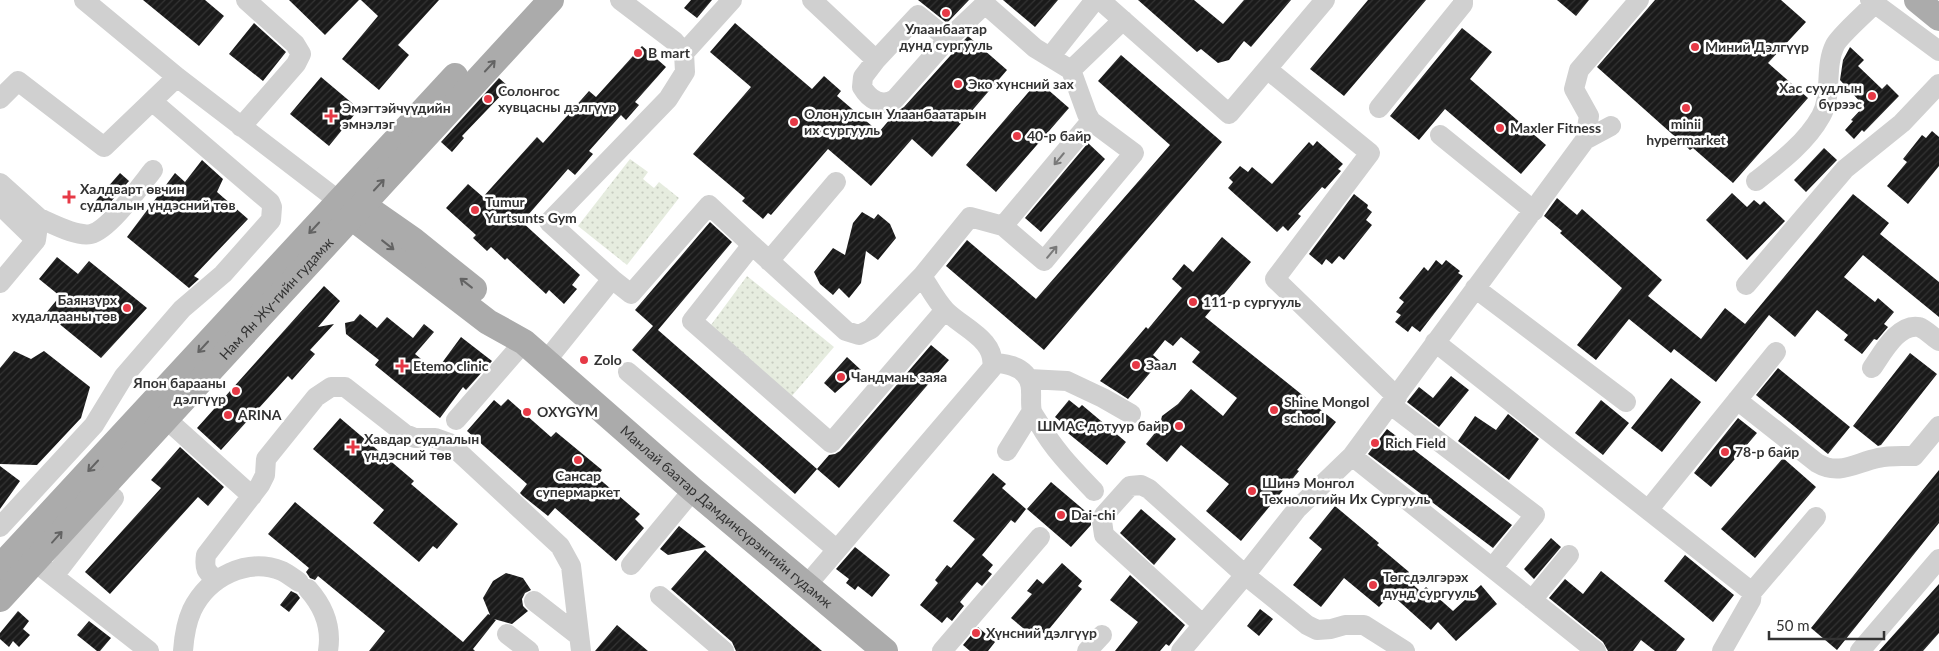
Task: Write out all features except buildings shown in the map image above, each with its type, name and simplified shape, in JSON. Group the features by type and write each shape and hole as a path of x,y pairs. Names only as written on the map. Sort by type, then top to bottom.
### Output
{"main road":[{"name":"Нам Ян Жү-гийн гудамж","path":"0,598 44,569 165,418 350,207 526,0"},
{"name":"Нам Ян Жү-гийн гудамж","path":"0,567 59,503 550,0"},
{"path":"1917,0 1939,18"},
{"name":"Манлай баатар Дамдинсүрэнгийн гудамж","path":"350,207 412,240 503,312 524,342 693,490 885,651"}],"street":[{"path":"84,0 177,77 350,207"},
{"path":"242,127 296,64 301,54 295,44 246,0"},
{"path":"620,0 674,41 684,53 684,72 668,99 549,222 631,294 709,205 846,331 859,335 871,329 922,276 970,217 1003,226 1044,261 1134,153 1091,121 1086,114 1071,70 1035,48 985,2 890,103 880,104 865,92 862,87 863,77 876,60 918,15 948,40"},
{"path":"684,53 732,0"},
{"path":"812,0 876,60"},
{"path":"1050,57 1094,0"},
{"path":"1100,0 1230,114 1325,0"},
{"path":"1379,108 1463,4 1463,0"},
{"path":"1181,651 1246,574 1297,509 1352,456 1534,211 1584,140 1589,116 1574,89 1579,70 1639,0"},
{"path":"1756,181 1787,156 1821,116 1826,100 1831,61 1836,44 1873,1 1939,51"},
{"path":"1071,70 1123,20"},
{"path":"1267,69 1370,154 1275,279 1394,401 1535,515 1493,567"},
{"path":"0,99 18,81 104,147 177,77"},
{"path":"1746,285 1846,169 1902,123 1939,84"},
{"path":"0,526 94,425 124,376 182,309 223,274 271,220 272,207 270,202 153,102"},
{"path":"1003,226 1091,121"},
{"path":"1584,140 1611,126"},
{"path":"1440,135 1534,211"},
{"path":"0,183 39,218 71,232 91,234 106,227 153,170"},
{"path":"769,260 836,182"},
{"path":"0,205 36,240"},
{"path":"0,283 36,240 39,232 39,218"},
{"path":"752,245 692,321 831,443 945,310"},
{"path":"806,586 992,368 992,353 986,344 945,310 922,276"},
{"path":"546,361 612,279"},
{"path":"1475,288 1626,402"},
{"path":"1872,368 1897,336 1905,329 1919,328 1939,341"},
{"path":"456,420 524,342"},
{"path":"1435,342 1752,592"},
{"path":"1649,509 1776,352"},
{"path":"993,362 1016,367 1024,372 1029,379 1032,394 1032,411 1046,436 1064,459 1094,491"},
{"path":"628,372 836,549"},
{"path":"1029,379 1066,381 1132,414"},
{"path":"216,580 206,571 206,555 260,485 265,474 266,459 316,397 331,387 345,387 404,434 415,438 435,438 449,443 560,546 571,566 580,644"},
{"path":"1737,400 1817,462 1832,469 1848,468 1879,457 1914,456 1939,426"},
{"path":"1007,451 1032,411"},
{"path":"165,418 252,496"},
{"path":"1352,456 1596,651"},
{"path":"1203,625 1104,535 1102,521 1104,515 1130,486 1141,485 1149,489 1307,625 1317,630 1345,625 1364,625 1405,651"},
{"path":"39,486 59,503"},
{"path":"631,565 693,490"},
{"path":"114,498 44,569 149,651"},
{"path":"1722,651 1751,600 1752,592 1816,517"},
{"path":"942,651 1040,537"},
{"path":"1532,600 1569,555"},
{"path":"1860,651 1939,559"},
{"path":"183,651 186,629 192,610 202,593 216,580 230,572 250,567 283,571 303,585 320,604 326,616 328,651"},
{"path":"660,596 724,651"},
{"path":"534,601 580,644"},
{"path":"507,634 529,651"},
{"path":"1087,651 1102,635"}],"shaded area":[{"path":"630,159 648,172 643,179 654,188 659,182 679,198 627,265 578,226"},
{"path":"747,276 834,347 791,397 708,329"}],"place":[{"name":"Улаанбаатар дунд сургууль","path":"946,13"},
{"name":"Миний Дэлгүүр","path":"1695,47"},
{"name":"B mart","path":"638,53"},
{"name":"Эко хүнсний зах","path":"958,84"},
{"name":"Хас суудлын бүрээс","path":"1872,96"},
{"name":"Солонгос хувцасны дэлгүүр","path":"488,99"},
{"name":"minii hypermarket","path":"1686,108"},
{"name":"Эмэгтэйчүүдийн эмнэлэг","path":"331,116"},
{"name":"Олон улсын Улаанбаатарын их сургууль","path":"794,122"},
{"name":"Maxler Fitness","path":"1500,128"},
{"name":"40-р байр","path":"1017,136"},
{"name":"Халдварт өвчин судлалын үндэсний төв","path":"69,197"},
{"name":"Tumur Yurtsunts Gym","path":"475,210"},
{"name":"111-р сургууль","path":"1193,302"},
{"name":"Баянзүрх худалдааны төв","path":"127,308"},
{"name":"Zolo","path":"584,360"},
{"name":"Заал","path":"1136,365"},
{"name":"Etemo clinic","path":"402,366"},
{"name":"Чандмань заяа","path":"841,377"},
{"name":"Япон барааны дэлгүүр","path":"236,391"},
{"name":"Shine Mongol school","path":"1274,410"},
{"name":"OXYGYM","path":"527,412"},
{"name":"ARINA","path":"228,415"},
{"name":"ШМАС дотуур байр","path":"1179,426"},
{"name":"Rich Field","path":"1375,443"},
{"name":"Хавдар судлалын үндэсний төв","path":"353,447"},
{"name":"78-р байр","path":"1725,452"},
{"name":"Сансар супермаркет","path":"578,460"},
{"name":"Шинэ Монгол Технологийн Их Сургууль","path":"1252,491"},
{"name":"Dai-chi","path":"1061,515"},
{"name":"Төгсдэлгэрэх дунд сургууль","path":"1373,585"},
{"name":"Хүнсний дэлгүүр","path":"976,633"}]}
